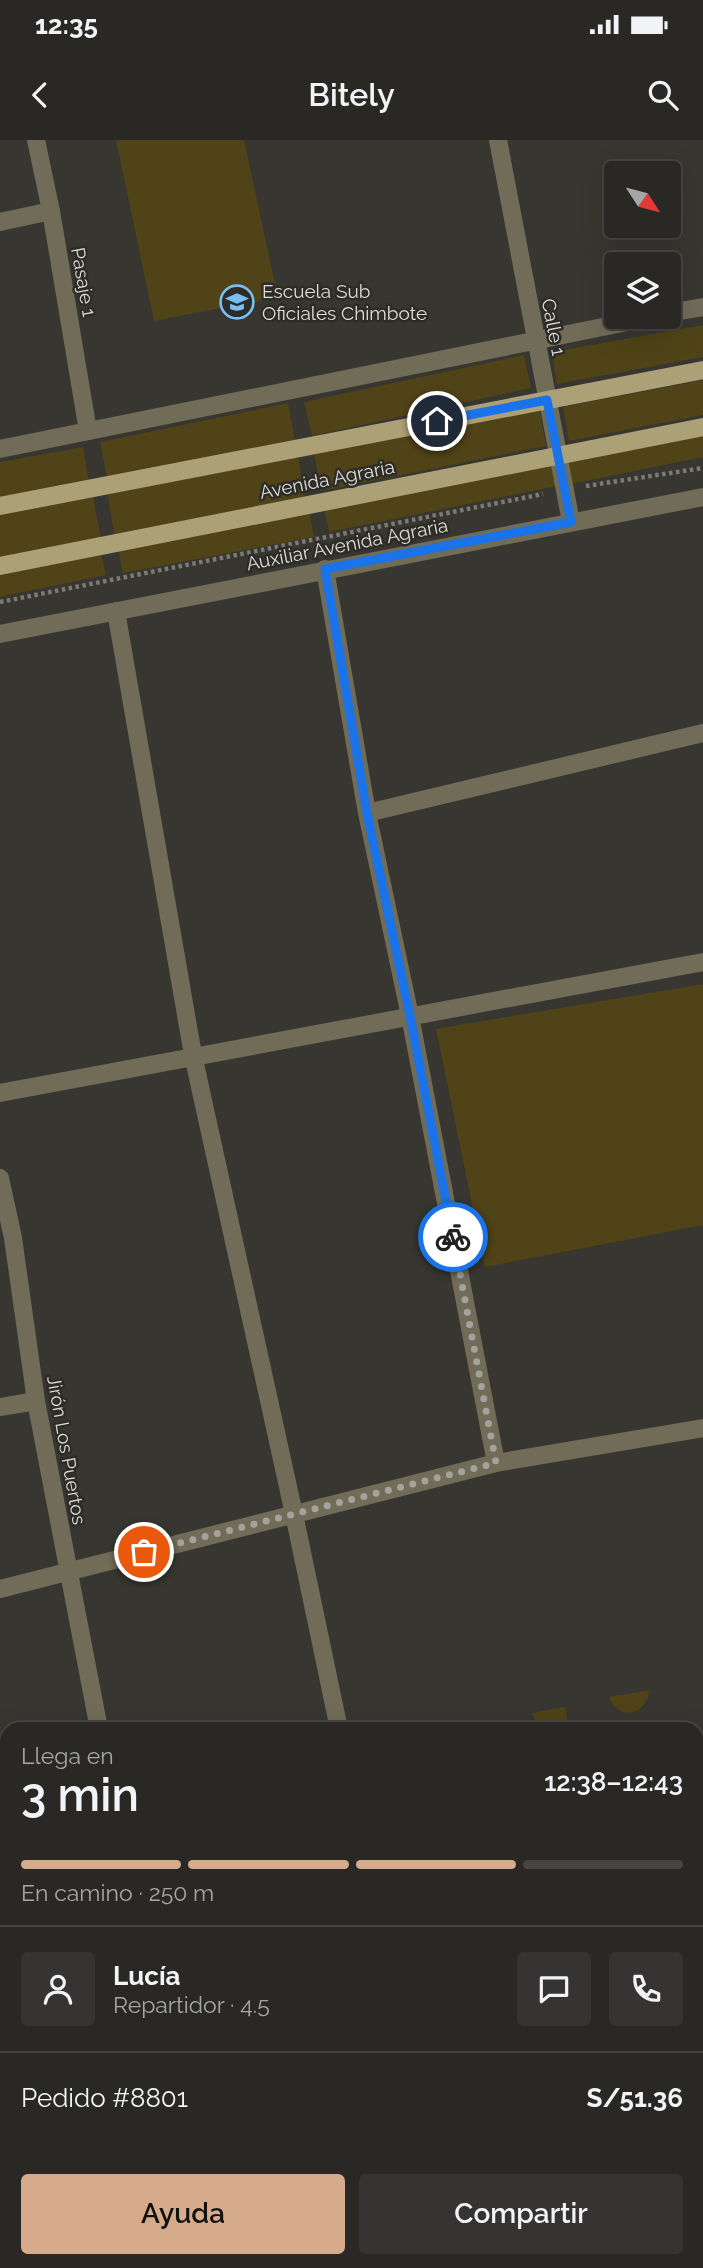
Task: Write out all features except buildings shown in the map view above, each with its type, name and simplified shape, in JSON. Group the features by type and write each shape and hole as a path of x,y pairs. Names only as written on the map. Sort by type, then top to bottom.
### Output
{"main road":[{"name":"Avenida Agraria","path":"0,506 703,370"},
{"name":"Avenida Agraria","path":"0,566 703,426"}],"street":[{"name":"Pasaje 1","path":"36,140 51,211 88,431"},
{"name":"Calle 1","path":"498,140 571,522"},
{"path":"0,222 51,211"},
{"path":"681,311 703,307"},
{"path":"0,449 604,326"},
{"name":"Auxiliar Avenida Agraria","path":"0,634 703,497"},
{"path":"325,569 367,813 410,1016 496,1463"},
{"path":"116,611 193,1055 338,1722"},
{"path":"367,813 703,733"},
{"path":"0,1093 703,962"},
{"name":"Jirón Los Puertos","path":"0,1178 7,1239 36,1401 98,1722"},
{"path":"0,1407 36,1401"},
{"path":"0,1588 496,1463 703,1428"}],"path":[{"path":"0,602 565,490 703,468"}],"shaded area":[{"path":"116,140 244,140 278,297 154,321"},
{"path":"703,325 703,357 557,384 552,352"},
{"path":"524,355 531,388 312,436 304,402"},
{"path":"703,380 703,415 569,441 563,407"},
{"path":"288,403 295,440 107,478 100,442"},
{"path":"539,408 546,446 321,491 314,453"},
{"path":"703,432 703,457 571,484 566,460"},
{"path":"83,447 89,483 0,500 0,462"},
{"path":"298,456 305,499 114,534 107,490"},
{"path":"552,461 557,486 329,532 324,507"},
{"path":"92,491 101,539 0,559 0,509"},
{"path":"309,510 314,537 123,573 118,547"},
{"path":"100,548 106,575 0,597 0,569"},
{"path":"703,984 703,1225 485,1267 436,1029"},
{"path":"649,1690 644,1705 632,1712 619,1710 609,1697"},
{"path":"565,1707 568,1722 536,1722 532,1713"}],"way so far":[{"path":"144,1552 496,1463 453,1237"}],"place":[{"name":"Escuela Sub Oficiales Chimbote","path":"237,302"}],"route":[{"path":"437,421 547,400 571,522 325,569 367,813 453,1237"}]}
